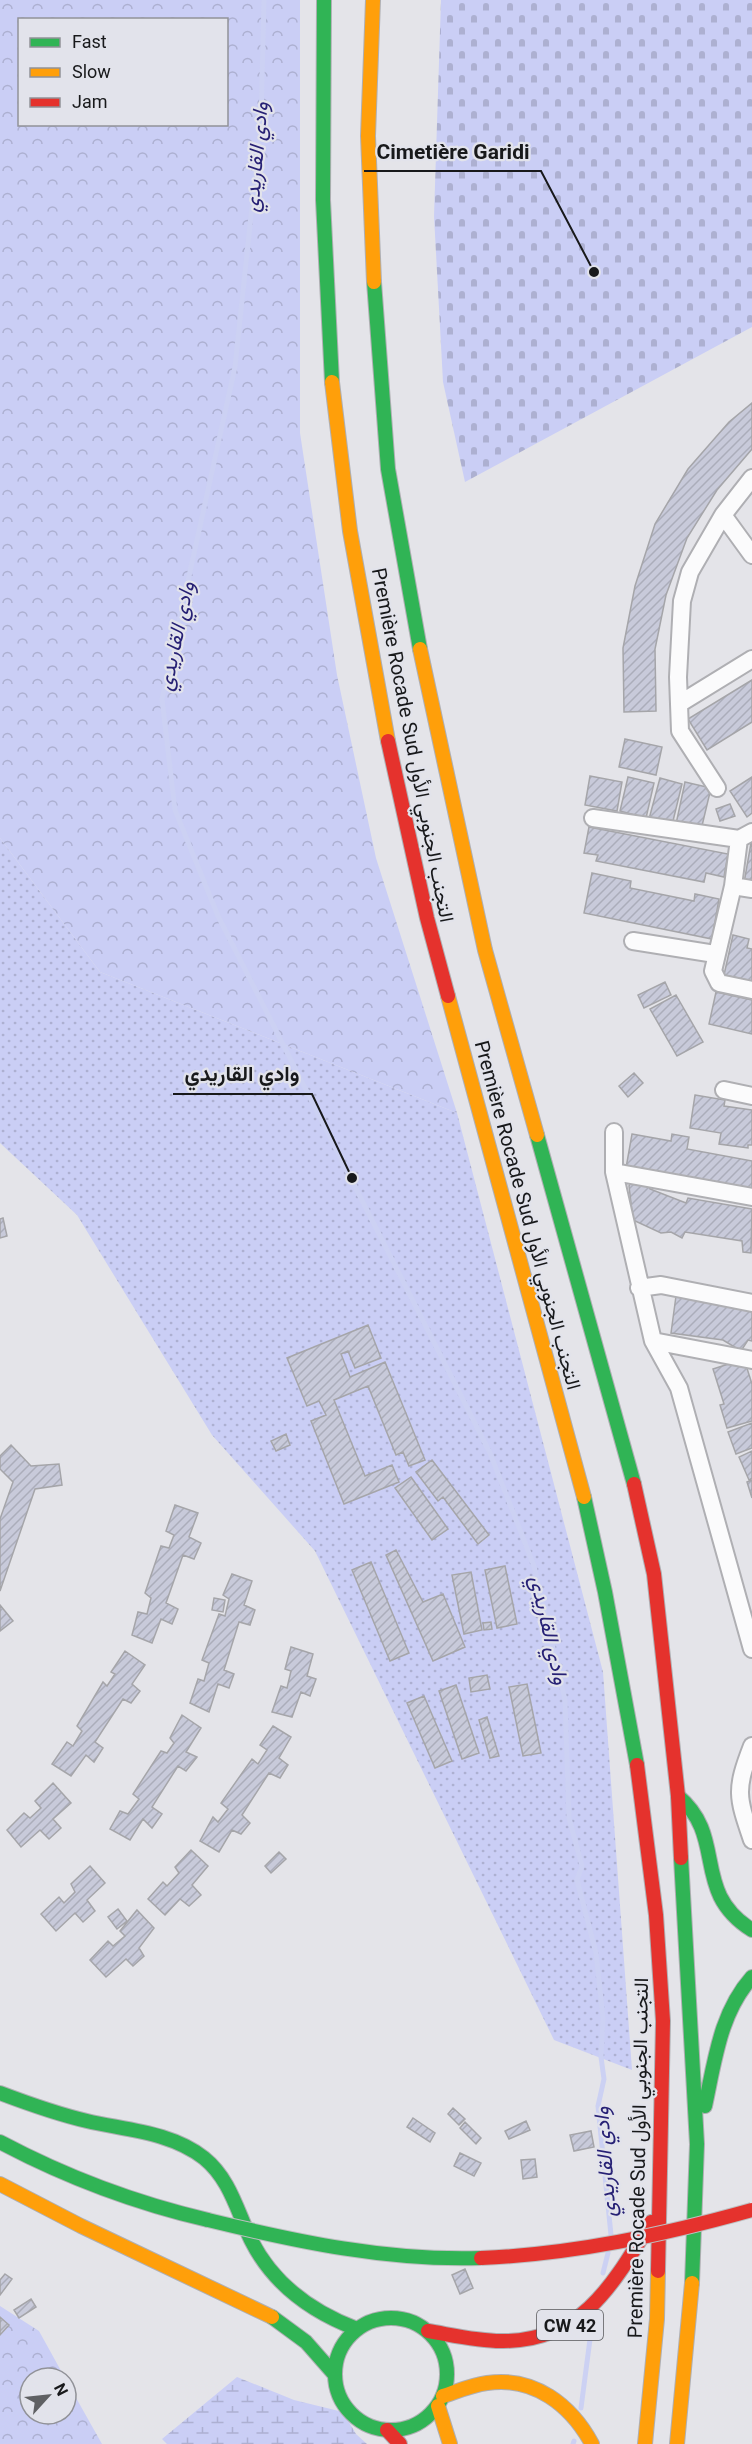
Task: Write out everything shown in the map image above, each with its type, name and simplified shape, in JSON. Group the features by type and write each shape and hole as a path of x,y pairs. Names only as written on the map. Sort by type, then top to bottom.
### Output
{"main road":[{"name":"Première Rocade Sud التجنب الجنوبي الأول","path":"324,0 323,200 331,359 350,531 376,684 427,918 575,1460 636,1758 656,1915 663,2021 657,2212 657,2319 645,2444"},
{"name":"Première Rocade Sud التجنب الجنوبي الأول","path":"373,0 368,136 374,287 388,469 414,620 485,950 634,1484 654,1574 678,1796 697,2144 690,2323 677,2444"},
{"path":"678,1796 694,1811 702,1827 718,1899 732,1918 752,1930"},
{"path":"697,2144 723,2028 733,2004 752,1977"},
{"path":"0,2093 85,2120 168,2138 195,2151 225,2180 251,2240 278,2279 312,2308 357,2329"},
{"path":"0,2142 64,2174 124,2198 166,2211 287,2240 367,2253 448,2258 529,2256 609,2246 689,2229 752,2210"},
{"path":"0,2184 81,2226 266,2314 306,2342 335,2375"},
{"name":"CW 42","path":"428,2331 510,2342 530,2339 567,2326 599,2302 621,2272 657,2212"},
{"path":"396,2318 418,2324 428,2331 442,2350 446,2361 447,2385 441,2401 421,2422 398,2430 375,2428 354,2417 340,2398 335,2375 338,2354 357,2329 373,2320 396,2318"},
{"path":"441,2401 493,2382 526,2384 549,2394 569,2410 592,2444"},
{"path":"441,2401 450,2444"},
{"path":"387,2430 400,2444"}],"street":[{"path":"717,788 680,731 682,602 690,572 723,515 752,478"},
{"path":"723,515 752,555"},
{"path":"679,704 752,659"},
{"path":"593,818 746,836 715,954 713,971 719,983 752,990"},
{"path":"733,886 752,889"},
{"path":"633,941 715,954"},
{"path":"724,1090 752,1096"},
{"path":"614,1132 614,1172 653,1341 679,1388 752,1649"},
{"path":"614,1172 752,1197"},
{"path":"639,1288 661,1285 752,1303"},
{"path":"653,1341 752,1360"},
{"path":"752,1746 740,1778 752,1840"}],"green space":[{"path":"0,0 300,0 300,433 337,675 376,858 457,1113 100,972 0,838"},
{"path":"441,0 752,0 752,327 465,482 443,382 434,216"},
{"path":"0,838 100,972 457,1113 603,1672 632,2070 554,2040 315,1551 212,1435 77,1215 0,1143"},
{"path":"0,2306 39,2331 58,2366 18,2366 18,2426 78,2426 78,2401 102,2444 0,2444"},
{"path":"237,2377 294,2400 343,2412 356,2434 367,2444 167,2444 162,2439"}],"building":[{"path":"752,403 752,449 717,490 687,538 666,595 655,649 656,711 624,712 623,648 635,586 655,524 688,469 729,422"},
{"path":"752,680 752,722 707,750 688,719"},
{"path":"625,739 662,747 656,775 619,767"},
{"path":"590,776 622,782 617,811 585,805"},
{"path":"628,777 654,783 646,818 620,811"},
{"path":"752,777 752,813 747,817 730,791"},
{"path":"660,778 682,784 672,825 649,819"},
{"path":"685,782 711,788 701,830 676,824"},
{"path":"730,804 735,816 720,821 716,809"},
{"path":"589,827 728,854 724,877 706,873 704,882 596,861 598,855 584,853"},
{"path":"752,843 752,885 744,883"},
{"path":"592,873 631,881 630,888 694,901 695,894 719,899 712,939 584,913"},
{"path":"733,935 749,939 747,948 752,949 752,981 724,975"},
{"path":"665,982 671,995 644,1008 638,995"},
{"path":"716,992 752,1000 752,1034 709,1024"},
{"path":"676,995 703,1042 677,1056 650,1009"},
{"path":"634,1073 643,1083 628,1097 619,1086"},
{"path":"695,1095 725,1100 724,1106 752,1110 752,1145 748,1145 748,1148 719,1144 721,1133 690,1128"},
{"path":"632,1134 671,1141 672,1134 689,1137 687,1149 752,1161 752,1191 626,1168"},
{"path":"633,1179 649,1182 650,1189 686,1203 688,1198 752,1209 751,1253 743,1252 742,1241 685,1232 682,1238 671,1232 661,1233 633,1220 629,1186"},
{"path":"3,1218 7,1236 0,1238 0,1219"},
{"path":"676,1296 752,1309 752,1341 748,1340 741,1351 723,1340 671,1333"},
{"path":"368,1325 381,1358 355,1368 348,1351 341,1354 350,1377 385,1362 425,1460 409,1466 403,1452 396,1455 368,1386 334,1400 365,1476 392,1465 399,1482 344,1504 311,1421 326,1415 319,1401 307,1406 287,1358"},
{"path":"744,1359 752,1384 752,1421 727,1428 720,1405 724,1404 713,1369"},
{"path":"752,1423 752,1448 736,1454 728,1432"},
{"path":"286,1434 290,1445 276,1451 271,1441"},
{"path":"11,1445 31,1466 59,1464 62,1485 35,1489 0,1591 0,1519 13,1482 0,1469 0,1456"},
{"path":"752,1451 752,1478 749,1480 739,1457"},
{"path":"432,1460 489,1535 478,1544 443,1497 438,1501 416,1472"},
{"path":"411,1477 448,1529 432,1540 395,1488"},
{"path":"752,1480 752,1498 747,1482"},
{"path":"175,1505 198,1513 189,1537 201,1543 194,1559 183,1555 166,1603 178,1609 172,1624 161,1619 152,1643 132,1635 138,1612 147,1614 151,1598 145,1593 161,1546 169,1548 174,1535 166,1531"},
{"path":"396,1550 423,1602 443,1594 465,1647 433,1661 386,1555"},
{"path":"371,1562 409,1653 390,1661 352,1570"},
{"path":"505,1566 517,1624 497,1628 485,1570"},
{"path":"471,1572 482,1630 464,1634 452,1575"},
{"path":"232,1574 252,1581 244,1605 255,1610 250,1625 239,1622 224,1670 234,1674 229,1688 218,1684 209,1712 190,1703 198,1679 204,1681 209,1663 202,1660 219,1614 225,1616 229,1599 223,1595"},
{"path":"214,1598 225,1600 223,1612 212,1610"},
{"path":"0,1605 13,1621 0,1631"},
{"path":"491,1622 492,1629 484,1630 483,1623"},
{"path":"291,1647 313,1654 307,1676 316,1679 310,1696 301,1692 292,1717 272,1712 281,1686 287,1688 291,1671 285,1669"},
{"path":"125,1651 145,1665 132,1684 140,1691 131,1703 123,1699 95,1742 103,1748 94,1762 86,1755 71,1776 52,1764 67,1742 73,1746 82,1731 77,1726 103,1682 107,1686 115,1674 111,1672"},
{"path":"487,1675 490,1689 471,1692 469,1678"},
{"path":"527,1684 541,1753 523,1756 509,1687"},
{"path":"456,1685 479,1753 462,1759 439,1691"},
{"path":"424,1696 452,1761 435,1768 407,1703"},
{"path":"182,1715 201,1728 186,1752 197,1757 186,1771 178,1766 152,1807 162,1814 152,1828 143,1819 130,1840 110,1829 120,1811 128,1814 139,1799 133,1794 161,1751 167,1753 174,1743 170,1738"},
{"path":"487,1717 499,1756 490,1758 479,1720"},
{"path":"273,1726 291,1737 279,1758 288,1765 280,1778 269,1773 242,1815 250,1823 241,1834 232,1830 219,1852 200,1841 213,1817 218,1822 228,1809 221,1803 252,1759 258,1764 267,1750 260,1745"},
{"path":"53,1783 71,1803 53,1819 61,1828 49,1839 40,1830 21,1847 7,1830 24,1813 30,1818 41,1808 35,1801"},
{"path":"191,1850 208,1866 192,1885 201,1895 189,1906 180,1899 165,1915 148,1899 163,1882 167,1886 179,1873 175,1867"},
{"path":"279,1852 286,1859 271,1873 265,1866"},
{"path":"90,1866 105,1883 87,1900 95,1911 83,1922 75,1913 56,1931 41,1914 59,1897 64,1903 75,1892 71,1884"},
{"path":"118,1909 127,1921 117,1929 108,1917"},
{"path":"137,1910 154,1928 139,1948 144,1956 133,1966 126,1959 106,1977 90,1960 108,1941 113,1946 125,1936 120,1931"},
{"path":"453,2108 465,2119 459,2125 448,2114"},
{"path":"413,2118 435,2133 430,2142 407,2127"},
{"path":"526,2121 530,2130 509,2139 505,2131"},
{"path":"465,2122 481,2138 476,2144 460,2128"},
{"path":"591,2131 594,2147 574,2151 570,2135"},
{"path":"460,2153 481,2163 474,2176 454,2166"},
{"path":"535,2159 537,2177 523,2179 521,2160"},
{"path":"465,2269 473,2288 460,2294 452,2275"},
{"path":"5,2274 12,2279 0,2295 0,2280"},
{"path":"31,2299 36,2307 19,2318 14,2310"},
{"path":"0,2317 9,2325 0,2335"}],"waterway":[{"name":"وادي القاريدي","path":"264,0 261,121 235,367 162,699 175,810 218,916 490,1453 534,1566 565,1700 569,1818 582,1866 577,1880 596,1953 603,2018 601,2057 604,2079 598,2106 611,2235"},
{"name":"وادي القاريدي","path":"603,2273 608,2253"},
{"name":"وادي القاريدي","path":"581,2408 592,2324"}],"traffic: fast":[{"path":"324,0 323,200 332,382"},
{"path":"374,282 388,469 420,649"},
{"path":"537,1135 634,1484"},
{"path":"584,1497 605,1592 637,1765"},
{"path":"678,1796 693,1812 702,1829 721,1899 733,1915 752,1930"},
{"path":"681,1858 697,2144 692,2283"},
{"path":"705,2106 720,2038 733,2006 752,1977"},
{"path":"0,2093 76,2118 163,2137 191,2149 213,2166 227,2186 260,2256 282,2283 309,2305 357,2329"},
{"path":"0,2142 50,2167 101,2188 154,2206 208,2220"},
{"path":"208,2220 276,2236 377,2253 481,2258"},
{"path":"272,2317 306,2342 335,2375"},
{"path":"391,2318 413,2322 431,2334 443,2352 447,2374 443,2396 431,2414 413,2426 391,2430 369,2426 351,2414 339,2396 335,2374 339,2352 351,2334 369,2322 391,2318"}],"traffic: slow":[{"path":"373,0 368,136 374,282"},
{"path":"332,382 350,531 388,741"},
{"path":"420,649 485,950 537,1135"},
{"path":"448,996 584,1497"},
{"path":"0,2184 81,2226 272,2317"},
{"path":"645,2444 657,2319 658,2271"},
{"path":"677,2444 692,2283"},
{"path":"443,2396 487,2383 520,2384 549,2396 562,2406 573,2417 592,2444"},
{"path":"438,2406 450,2444"}],"traffic: jam":[{"path":"388,741 427,918 448,996"},
{"path":"634,1484 654,1574 678,1796 681,1858"},
{"path":"637,1765 656,1915 663,2021 658,2271"},
{"path":"481,2258 516,2256 618,2242 752,2210"},
{"path":"428,2331 501,2341 529,2339 553,2331 574,2320 609,2287 651,2222"},
{"path":"387,2430 400,2444"}],"place":[{"name":"Cimetière Garidi","path":"594,272"},
{"name":"وادي القاريدي","path":"352,1178"}]}
